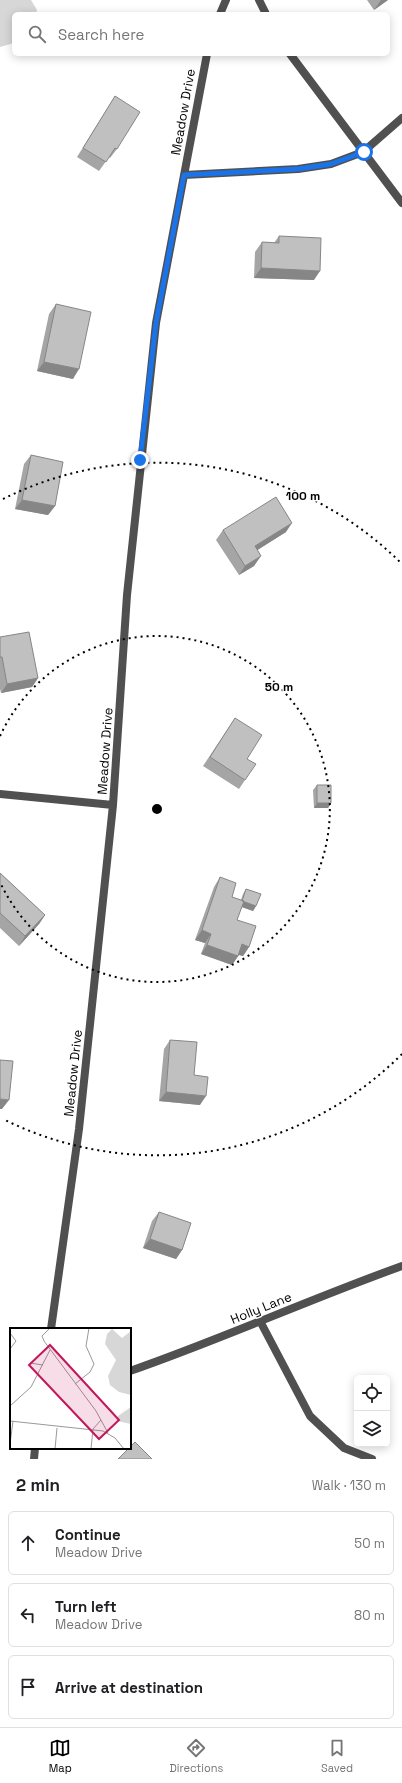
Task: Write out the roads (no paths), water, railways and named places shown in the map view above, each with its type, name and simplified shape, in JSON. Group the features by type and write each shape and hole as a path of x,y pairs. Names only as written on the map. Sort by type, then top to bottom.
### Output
{"street":[{"path":"221,12 226,0"},
{"path":"259,0 265,12"},
{"name":"Meadow Drive","path":"51,1328 80,1129 113,805 127,595 140,460 156,323 207,56"},
{"path":"292,56 402,203"},
{"path":"364,152 402,118"},
{"name":"Meadow Drive","path":"184,175 298,169 331,164 364,152"},
{"path":"0,794 113,805"},
{"name":"Holly Lane","path":"131,1371 173,1356 345,1287 402,1266"},
{"path":"260,1321 310,1416 344,1448 372,1459"},
{"path":"34,1459 36,1449"}]}
